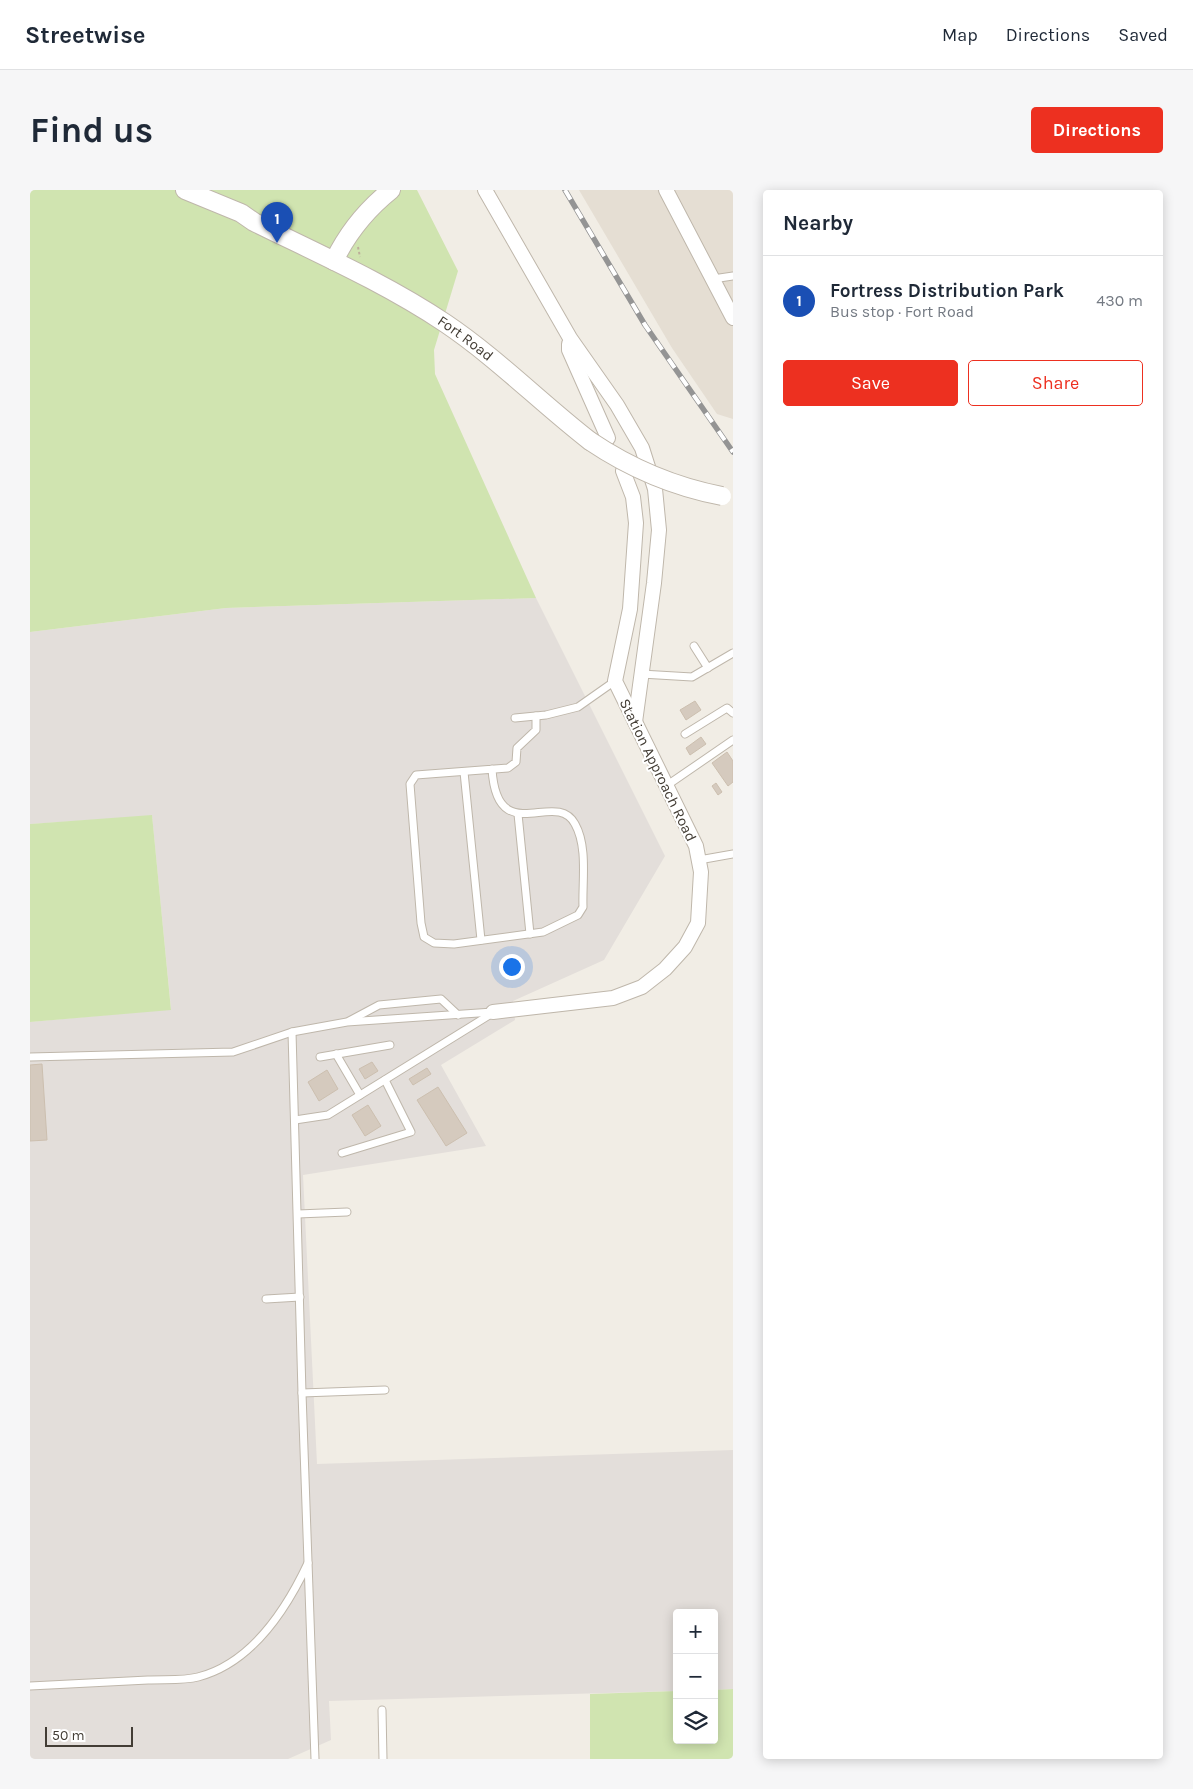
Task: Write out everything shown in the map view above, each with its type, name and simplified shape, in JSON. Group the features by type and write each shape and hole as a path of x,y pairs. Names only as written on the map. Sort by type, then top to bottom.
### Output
{"street":[{"name":"Fort Road","path":"185,190 241,214 334,261 398,294 445,323 590,440 619,459 657,477 685,487 728,496"},
{"path":"334,261 346,236 391,190"},
{"path":"485,190 570,338 617,405 642,448 655,489 659,530 654,583 635,722"},
{"path":"666,190 733,318"},
{"path":"570,338 569,350 608,438"},
{"path":"615,681 630,609 636,523 633,497 623,471"},
{"name":"Station Approach Road","path":"493,1012 613,998 642,987 664,969 685,946 698,923 701,889 696,846 615,681"}],"lane":[{"path":"712,279 733,276"},
{"path":"694,646 708,668"},
{"path":"641,674 688,677 733,653"},
{"path":"515,718 536,716 578,707 615,681"},
{"path":"685,734 727,708 733,713"},
{"path":"492,769 494,790 501,804 518,814 553,812 567,814 574,822 581,837 583,907 578,915 564,924 543,932 454,944 434,943 424,938 410,784 416,775 464,772 492,769 508,768 516,762 517,748 536,730 536,716"},
{"path":"666,786 733,740"},
{"path":"464,772 481,940"},
{"path":"518,814 530,934"},
{"path":"699,860 733,854"},
{"path":"347,1022 379,1005 441,1000 458,1015"},
{"path":"30,1057 233,1052 292,1032 347,1022 493,1012"},
{"path":"295,1120 328,1115 493,1012"},
{"path":"292,1032 315,1759"},
{"path":"320,1057 390,1044"},
{"path":"336,1054 360,1095"},
{"path":"342,1153 412,1132 385,1080"},
{"path":"298,1214 347,1212"},
{"path":"266,1299 300,1297"},
{"path":"302,1393 385,1390"},
{"path":"30,1686 198,1677 229,1663 253,1645 271,1625 294,1592 309,1560"},
{"path":"382,1710 383,1759"}],"shaded area":[{"path":"579,190 733,190 733,419 717,414 672,348"},
{"path":"536,598 665,856 604,960 513,1001 515,1020 441,1065 486,1146 303,1175 317,1464 733,1450 733,1689 718,1690 718,1609 673,1609 673,1691 329,1701 331,1740 288,1759 30,1759 30,1022 171,1009 152,816 30,824 30,632 226,608"}],"green space":[{"path":"30,190 417,190 458,271 434,350 435,374 536,598 226,608 30,632"},
{"path":"152,815 171,1010 30,1022 30,824"},
{"path":"733,1689 733,1759 590,1759 590,1694 673,1691 673,1744 718,1744 718,1690"}],"building":[{"path":"695,701 701,710 686,720 680,710"},
{"path":"701,737 706,744 690,755 686,748"},
{"path":"727,752 733,761 733,782 728,786 712,763"},
{"path":"716,783 722,792 718,795 712,786"},
{"path":"372,1062 378,1071 365,1079 359,1069"},
{"path":"42,1064 47,1140 30,1141 30,1065"},
{"path":"427,1068 431,1074 413,1085 409,1079"},
{"path":"327,1070 338,1089 319,1101 308,1082"},
{"path":"438,1087 467,1133 446,1146 417,1100"},
{"path":"368,1105 381,1126 365,1136 352,1115"}],"railway":[{"path":"565,190 645,325 733,452"}],"place":[{"name":"Fortress Distribution Park","path":"277,243"}]}
